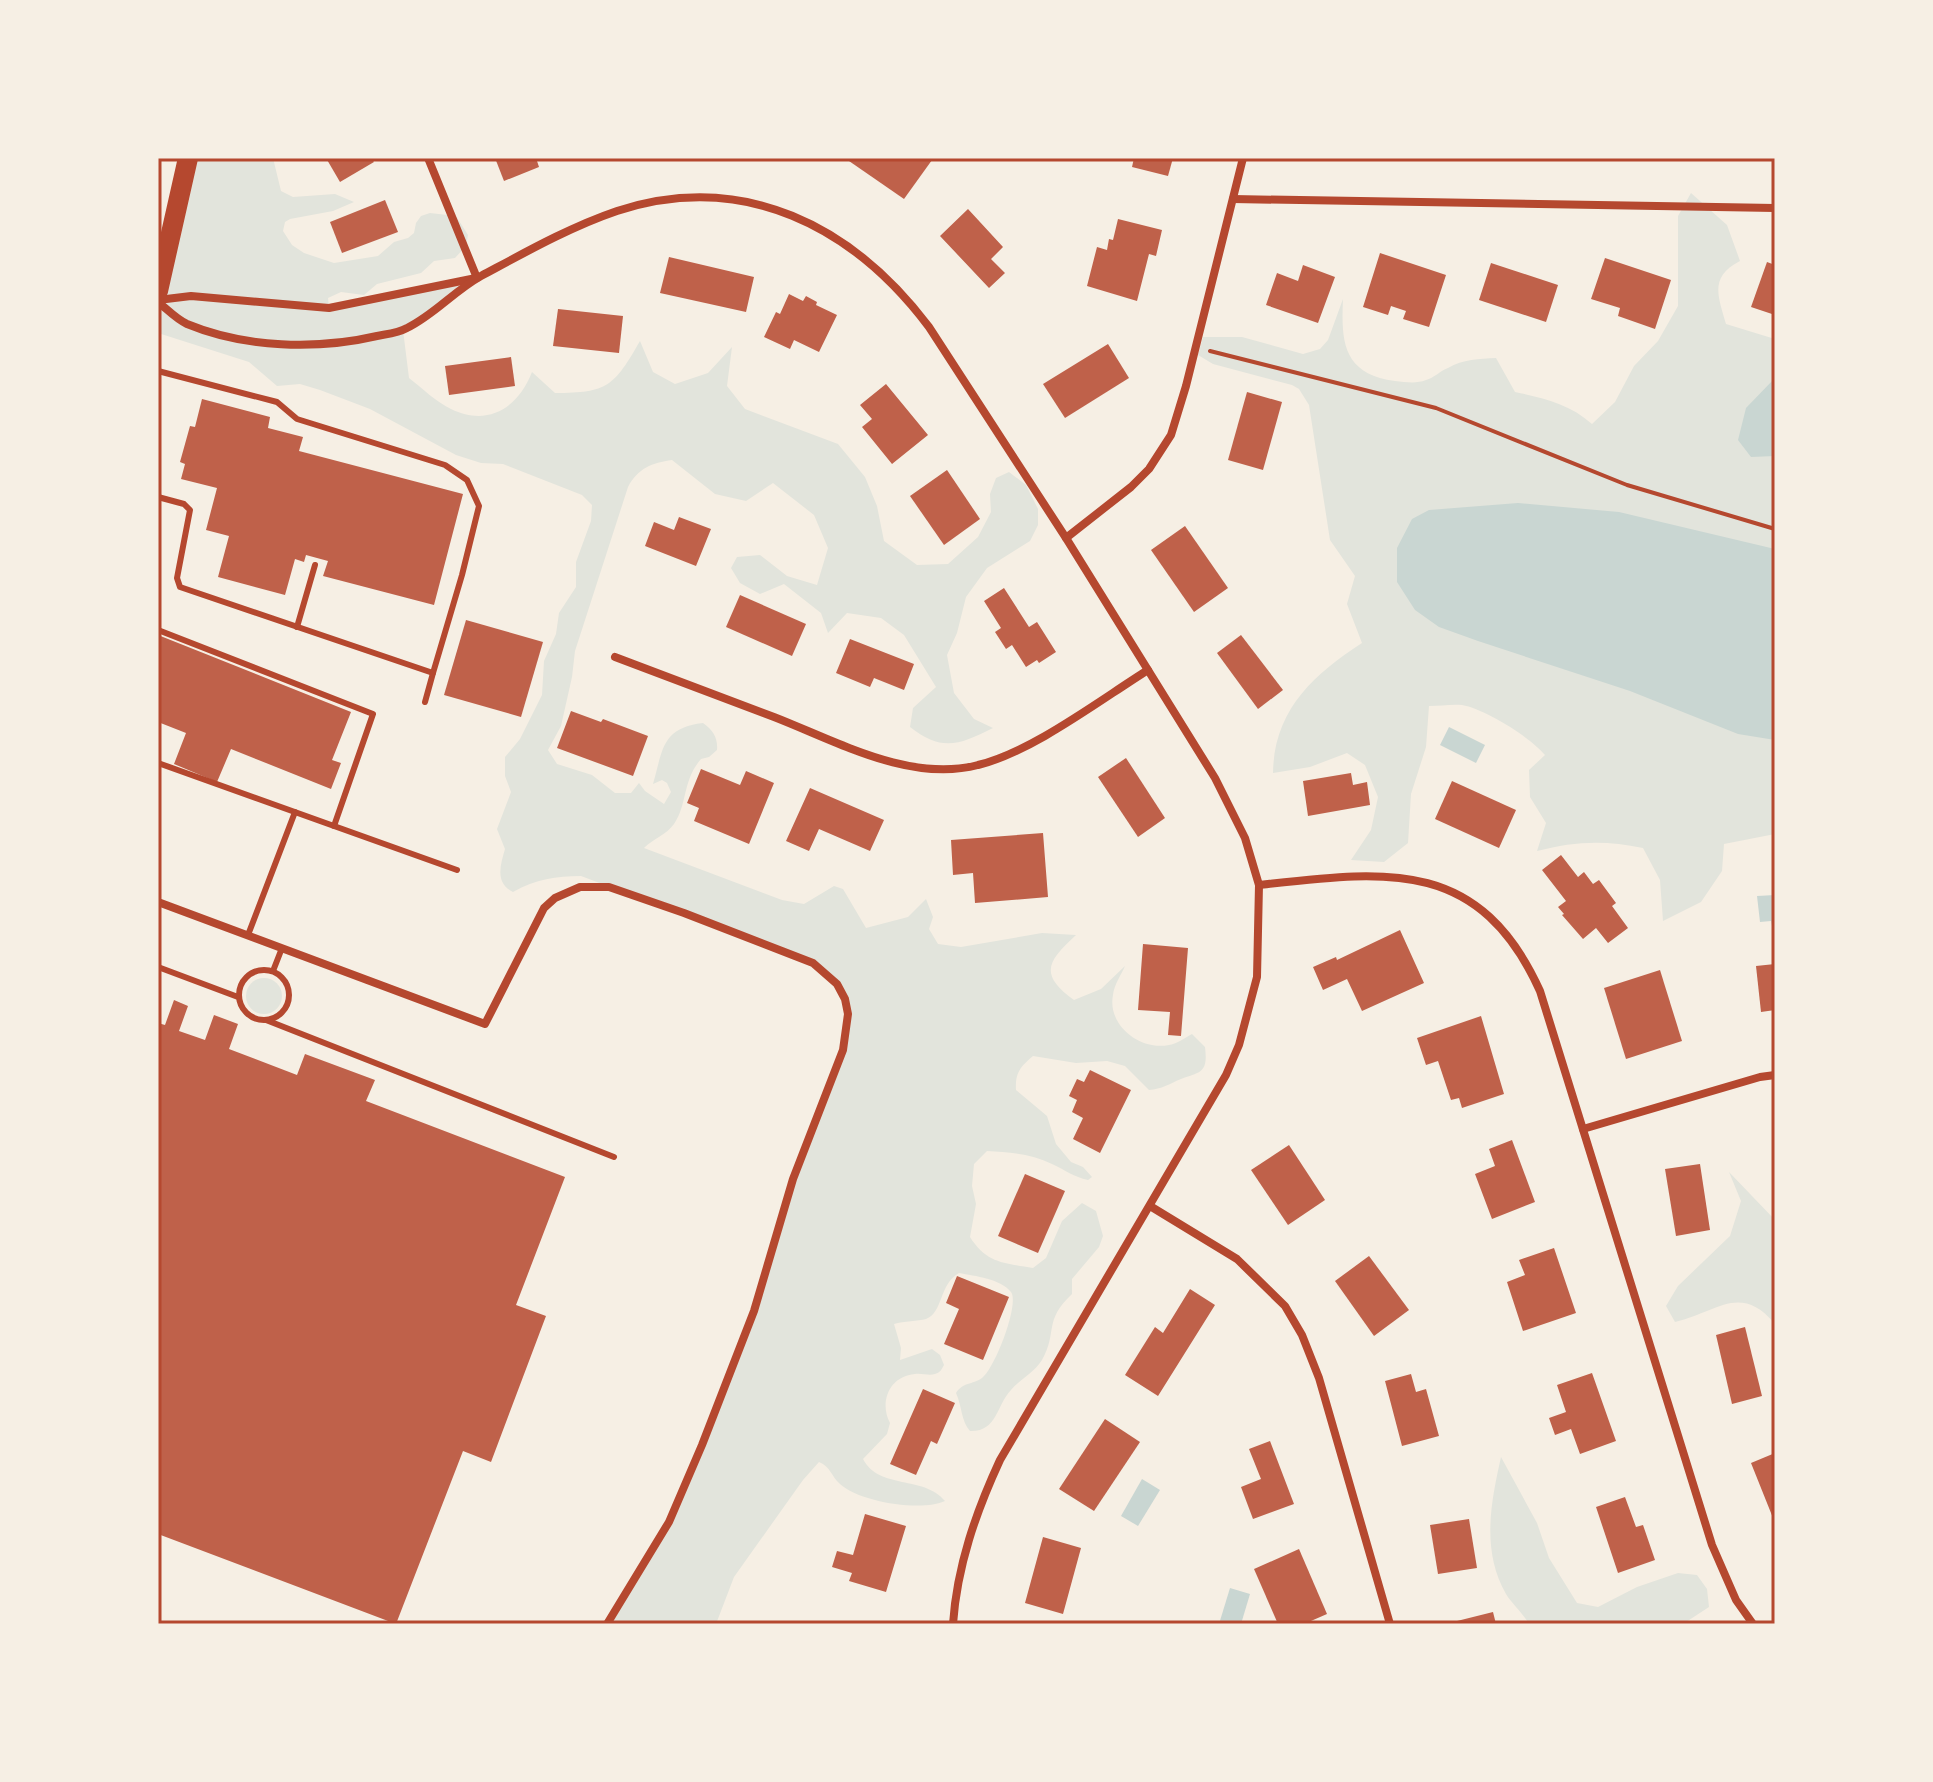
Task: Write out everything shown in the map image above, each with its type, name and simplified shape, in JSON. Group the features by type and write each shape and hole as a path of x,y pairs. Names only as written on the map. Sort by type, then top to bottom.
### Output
{"main road":[{"path":"158,291 188,158"}],"street":[{"path":"428,158 477,278"},
{"path":"1066,538 1131,487 1161,452 1178,414 1243,158"},
{"path":"1233,199 1775,208"},
{"path":"158,301 183,323 245,340 313,345 360,340 403,330 435,313 477,278 586,222 652,202 741,201 774,208 806,221 854,249 904,294 929,327 1066,538 1231,805 1259,885 1257,977 1239,1045 1226,1075 1000,1460 978,1508 962,1564 953,1624"},
{"path":"158,301 191,296 329,308 477,278"},
{"path":"615,657 878,757 930,768 976,766 998,759 1027,745 1148,670"},
{"path":"1259,885 1336,876 1399,876 1439,886 1467,900 1507,935 1531,971 1540,991 1712,1545 1736,1600 1753,1624"},
{"path":"158,902 485,1024 544,908 555,898 580,887 609,887 684,913 813,963 837,984 845,999 848,1021 843,1050 793,1179 748,1326 669,1522 607,1624"},
{"path":"1583,1129 1775,1075"},
{"path":"1150,1206 1237,1259 1285,1306 1302,1335 1319,1378 1390,1624"}],"lane":[{"path":"158,371 277,402 297,419 445,465 467,480 479,506 425,702"},
{"path":"158,497 188,505 190,510 177,578 180,587 433,673"},
{"path":"297,627 315,565"},
{"path":"158,630 373,714 334,826"},
{"path":"160,764 457,870"},
{"path":"248,935 295,812"},
{"path":"273,971 282,948"},
{"path":"158,967 238,997 247,1014 614,1157"},
{"path":"238,997 243,980 249,974 265,969 273,971 286,982 289,998 281,1013 266,1020"}],"path":[{"path":"1196,347 1436,408 1627,485 1775,529"}],"shaded area":[{"path":"188,158 273,158 281,191 293,197 335,194 354,202 333,211 285,222 283,231 292,245 304,253 334,263 378,256 394,242 414,233 421,216 430,213 456,216 468,235 466,246 455,258 434,261 421,273 377,284 364,295 341,292 328,298 329,307 477,278 403,330 409,378 451,409 477,416 500,411 519,396 532,372 555,393 598,388 616,377 640,341 653,372 675,384 708,373 732,347 727,386 745,409 838,444 865,477 877,506 884,541 917,565 948,564 978,537 991,512 990,494 996,478 1009,472 1026,485 1038,509 1038,525 1030,541 987,568 966,597 957,633 947,655 954,693 974,719 993,728 970,739 941,743 910,727 913,708 936,687 904,635 881,618 847,613 828,633 821,613 784,584 760,594 740,583 731,568 737,557 760,555 787,576 817,585 828,548 814,515 773,483 746,501 715,494 672,460 641,471 628,487 575,651 561,726 548,750 557,764 592,775 615,793 631,793 639,783 664,804 671,792 667,783 662,780 653,784 662,751 671,736 679,730 703,723 716,738 717,750 701,759 695,767 674,824 644,848 782,900 804,904 834,886 843,889 866,928 908,917 926,899 933,917 929,929 938,944 961,947 1042,933 1076,935 1059,952 1051,968 1055,983 1063,991 1074,1000 1101,989 1125,966 1115,988 1112,1006 1120,1026 1147,1044 1169,1045 1192,1034 1205,1047 1202,1070 1149,1090 1125,1066 1107,1061 1076,1063 1033,1056 1022,1067 1016,1079 1016,1090 1047,1116 1056,1144 1071,1162 1083,1167 1092,1177 1083,1179 1029,1156 987,1151 974,1164 972,1186 976,1204 970,1237 990,1257 1033,1268 1046,1258 1062,1221 1082,1203 1096,1211 1103,1236 1099,1247 1072,1279 1072,1294 1057,1312 1042,1360 1006,1396 991,1423 970,1431 956,1393 982,1378 993,1363 1009,1322 1013,1299 1011,1292 994,1281 959,1273 948,1284 931,1316 894,1324 901,1348 900,1360 932,1349 940,1355 944,1365 937,1373 906,1376 893,1385 886,1399 890,1423 887,1434 863,1459 870,1469 880,1475 926,1488 945,1501 922,1506 861,1496 840,1484 819,1462 734,1577 716,1624 607,1624 669,1522 754,1311 793,1179 843,1050 845,999 813,963 581,876 546,879 513,892 503,884 501,868 505,849 497,829 511,792 505,776 505,757 520,739 542,695 544,661 556,634 559,613 576,587 576,562 591,521 592,505 582,495 503,464 481,463 456,455 370,409 300,384 277,386 249,362 158,333 158,292"},
{"path":"1691,193 1727,225 1740,261 1724,274 1718,288 1726,324 1775,339 1775,834 1724,844 1722,871 1701,902 1663,921 1660,880 1643,848 1590,843 1537,851 1546,823 1530,797 1529,770 1545,755 1538,748 1483,712 1458,705 1429,706 1426,747 1411,794 1408,843 1384,862 1351,860 1371,830 1378,797 1365,765 1347,753 1310,767 1273,773 1280,731 1300,696 1328,668 1362,643 1347,604 1355,576 1330,540 1309,405 1299,389 1292,385 1213,364 1198,355 1203,337 1242,337 1303,354 1320,349 1328,340 1343,299 1345,342 1355,363 1365,371 1395,381 1418,382 1459,363 1496,358 1515,392 1566,407 1592,424 1615,402 1634,366 1658,341 1678,306 1678,216"},
{"path":"1775,378 1775,456 1751,457 1738,440 1746,408"},
{"path":"1518,503 1619,512 1775,549 1775,740 1738,734 1630,691 1439,627 1415,610 1397,582 1397,548 1412,519 1429,510"},
{"path":"1449,727 1485,745 1476,763 1440,745"},
{"path":"1775,895 1775,925 1772,926 1771,921 1760,922 1757,896"},
{"path":"264,978 277,983 282,996 277,1009 264,1014 251,1009 246,996 251,983"},
{"path":"1729,1172 1775,1220 1775,1324 1762,1311 1739,1303 1727,1304 1675,1322 1666,1306 1678,1286 1730,1236 1741,1201"},
{"path":"1501,1457 1537,1523 1549,1558 1577,1603 1598,1607 1637,1587 1678,1573 1697,1575 1707,1589 1709,1607 1683,1624 1529,1624 1506,1594 1493,1560 1490,1526"},
{"path":"1142,1479 1160,1490 1138,1526 1121,1516"},
{"path":"1230,1588 1250,1594 1241,1624 1219,1624"}],"building":[{"path":"326,158 371,158 374,162 340,182"},
{"path":"495,158 536,158 539,167 504,181"},
{"path":"851,158 932,160 904,199 849,161"},
{"path":"1134,158 1173,158 1168,176 1132,167"},
{"path":"385,200 398,232 342,253 330,222"},
{"path":"968,209 1003,247 991,259 1005,273 989,288 940,236"},
{"path":"1118,219 1162,230 1156,256 1149,254 1137,301 1087,286 1097,247 1107,250"},
{"path":"1380,253 1446,275 1429,327 1403,319 1406,311 1391,306 1388,315 1363,307"},
{"path":"669,257 754,277 746,312 660,293"},
{"path":"1605,258 1671,280 1655,329 1618,316 1620,308 1591,299"},
{"path":"1767,262 1775,265 1775,315 1751,307"},
{"path":"1491,263 1558,285 1546,322 1479,300"},
{"path":"1303,265 1335,277 1318,323 1266,305 1277,273 1298,281"},
{"path":"789,294 803,301 806,296 817,302 816,305 837,315 819,352 794,340 790,349 764,337"},
{"path":"558,309 623,316 619,353 553,346"},
{"path":"1108,344 1129,378 1065,418 1043,384"},
{"path":"511,357 515,386 449,395 445,366"},
{"path":"886,384 928,435 892,464 862,427 872,419 860,405"},
{"path":"1247,392 1282,402 1263,470 1228,460"},
{"path":"202,399 270,417 268,428 303,437 299,451 463,494 434,605 323,576 328,561 306,555 304,562 295,559 285,595 218,577 229,536 206,530 217,488 181,479 185,464 180,462 190,426 195,427"},
{"path":"947,470 980,519 944,545 910,496"},
{"path":"679,517 711,529 696,566 645,546 654,522 674,530"},
{"path":"1185,526 1228,588 1194,612 1151,550"},
{"path":"1004,588 1029,627 1037,622 1056,652 1039,663 1037,660 1026,667 1012,645 1006,649 995,632 1001,628 984,601"},
{"path":"740,595 806,624 792,656 726,627"},
{"path":"466,620 543,642 521,717 444,695"},
{"path":"158,635 351,712 332,760 341,763 331,789 231,749 217,782 174,764 186,733 158,722"},
{"path":"1241,635 1283,690 1258,709 1217,653"},
{"path":"850,639 914,664 904,690 874,678 870,687 836,673"},
{"path":"571,711 648,736 633,776 557,748"},
{"path":"1126,758 1165,818 1138,837 1098,777"},
{"path":"701,769 740,785 746,771 774,783 749,844 694,821 699,808 687,803"},
{"path":"1351,773 1353,785 1367,782 1370,805 1308,816 1303,781"},
{"path":"1452,781 1516,810 1499,848 1435,819"},
{"path":"810,788 884,820 870,851 819,829 809,851 786,841"},
{"path":"1043,833 1048,897 975,903 973,873 953,875 951,840"},
{"path":"1561,855 1578,877 1584,872 1593,884 1599,880 1616,903 1612,906 1628,928 1608,943 1596,928 1583,939 1562,915 1558,907 1566,901 1542,870"},
{"path":"1400,930 1424,983 1362,1011 1347,979 1323,990 1313,967 1336,957 1337,960"},
{"path":"1143,944 1188,948 1181,1036 1168,1035 1170,1012 1138,1010"},
{"path":"1775,964 1775,1010 1761,1012 1756,966"},
{"path":"1660,970 1682,1041 1626,1059 1604,988"},
{"path":"174,1000 188,1006 179,1031 205,1040 214,1015 238,1024 229,1049 297,1075 305,1054 375,1080 366,1101 565,1177 516,1305 546,1316 491,1462 463,1451 396,1624 158,1534 158,1023 165,1025"},
{"path":"1481,1016 1504,1094 1462,1108 1459,1098 1451,1100 1438,1061 1426,1065 1417,1038"},
{"path":"1090,1070 1131,1090 1100,1153 1073,1139 1083,1118 1072,1112 1077,1100 1069,1096 1077,1079 1084,1082"},
{"path":"1512,1140 1535,1202 1492,1219 1475,1174 1495,1166 1489,1149"},
{"path":"1289,1145 1325,1200 1288,1225 1251,1170"},
{"path":"1700,1164 1710,1230 1676,1236 1665,1169"},
{"path":"1025,1174 1065,1191 1038,1253 998,1236"},
{"path":"1554,1248 1576,1313 1523,1331 1507,1282 1525,1275 1519,1260"},
{"path":"1369,1256 1409,1310 1374,1336 1335,1281"},
{"path":"957,1276 1009,1297 983,1360 944,1344 959,1309 946,1303"},
{"path":"1190,1289 1215,1305 1158,1396 1125,1375 1155,1327 1163,1333"},
{"path":"1745,1327 1762,1396 1732,1404 1716,1335"},
{"path":"1592,1373 1616,1441 1580,1454 1571,1429 1555,1435 1549,1418 1566,1412 1557,1385"},
{"path":"1411,1374 1416,1392 1426,1389 1439,1436 1402,1446 1385,1381"},
{"path":"923,1389 955,1403 937,1444 931,1441 916,1475 890,1464"},
{"path":"1105,1419 1140,1442 1094,1511 1059,1489"},
{"path":"1270,1441 1294,1504 1253,1519 1241,1487 1261,1479 1249,1449"},
{"path":"1775,1453 1775,1523 1751,1463"},
{"path":"1625,1497 1636,1527 1643,1525 1655,1560 1618,1573 1596,1507"},
{"path":"865,1514 906,1526 886,1592 849,1581 852,1573 832,1567 837,1551 853,1555"},
{"path":"1469,1519 1477,1568 1438,1574 1430,1525"},
{"path":"1043,1537 1081,1548 1063,1614 1025,1603"},
{"path":"1299,1549 1327,1614 1304,1624 1278,1624 1254,1569"},
{"path":"1493,1612 1496,1624 1449,1624 1449,1623"}]}
